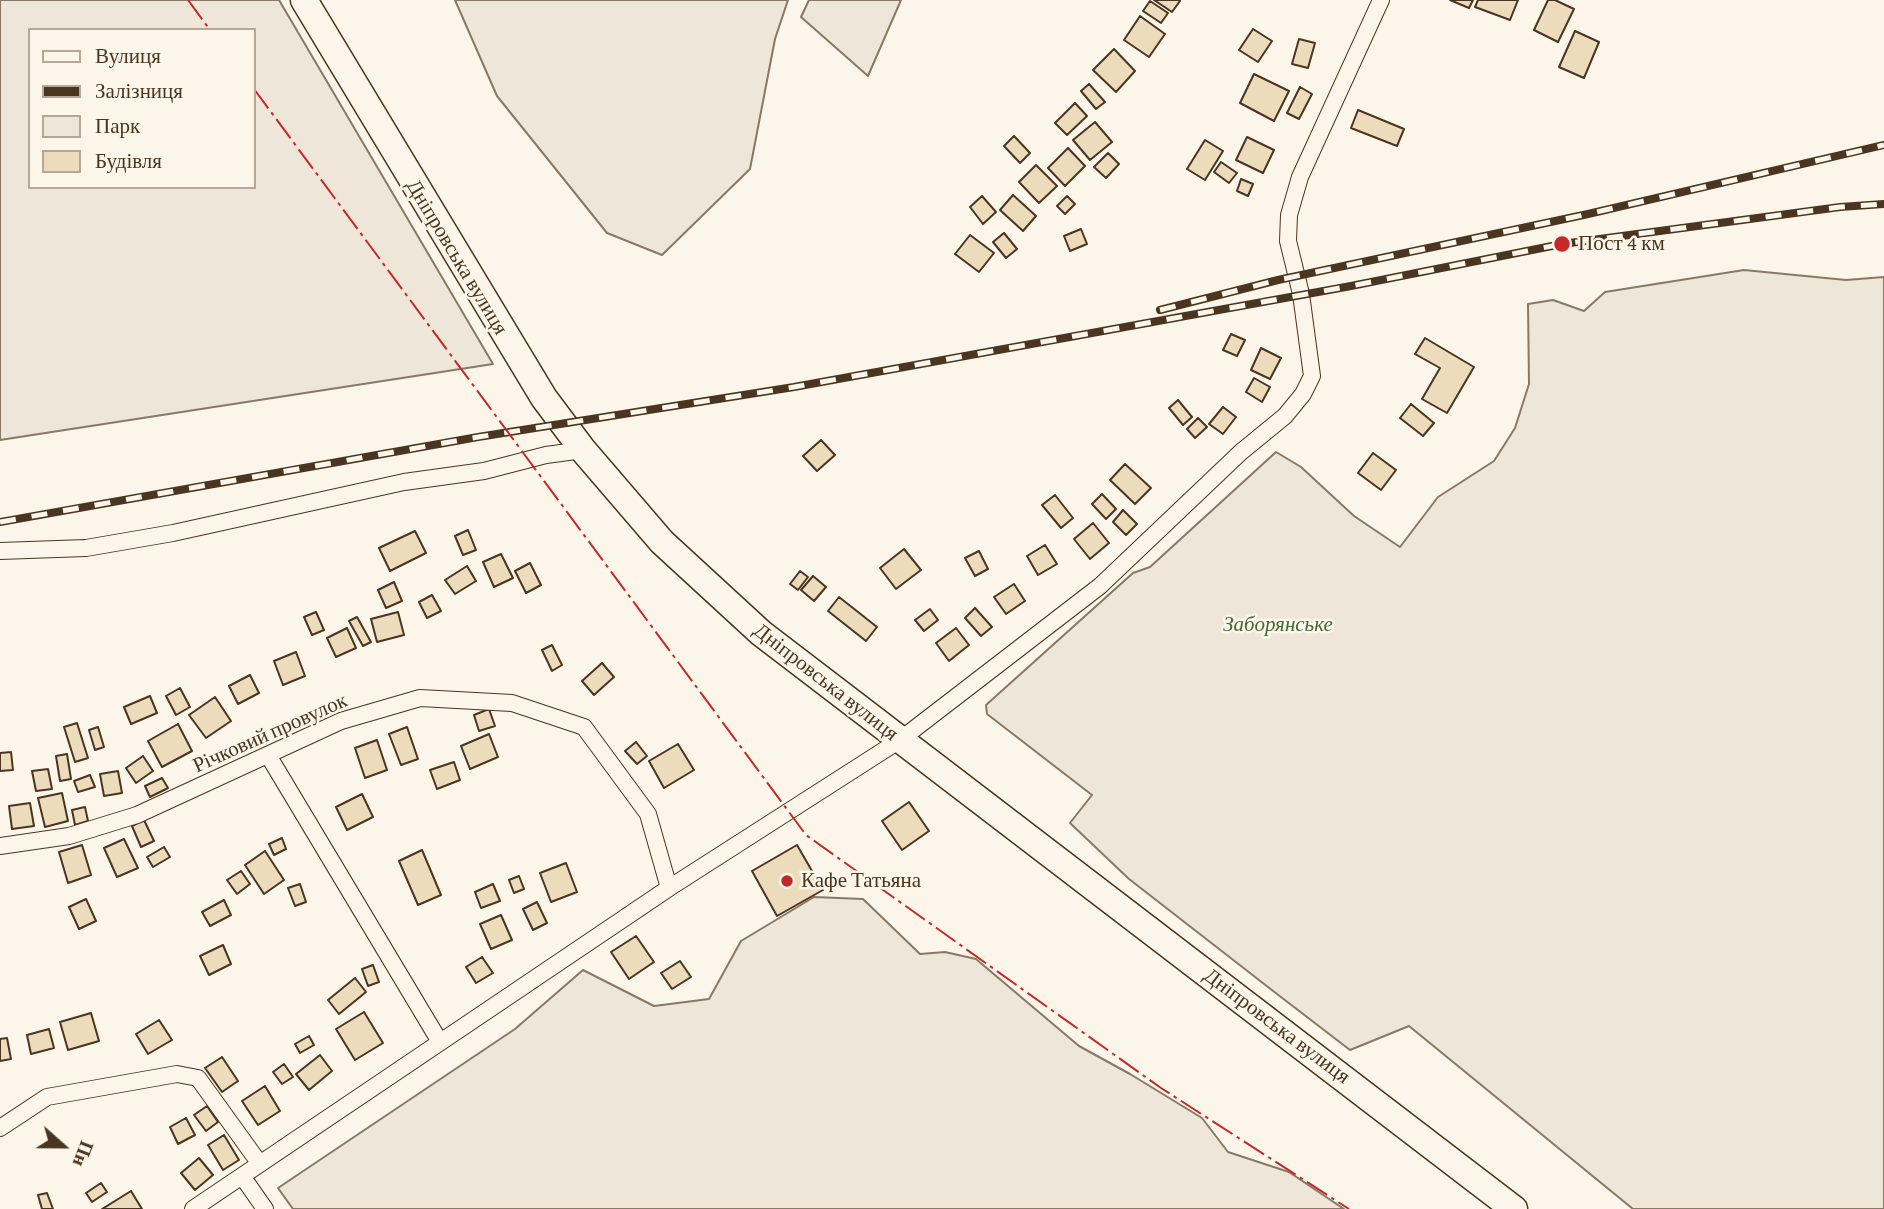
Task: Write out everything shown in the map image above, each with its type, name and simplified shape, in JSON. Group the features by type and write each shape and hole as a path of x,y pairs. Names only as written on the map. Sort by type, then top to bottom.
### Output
{"highway":[{"name":"Дніпровська вулиця","path":"304,0 544,398 583,450 662,542 751,624 1514,1209"}],"street":[{"path":"193,1209 669,888 900,740 1100,586 1241,452 1285,416 1303,394 1312,376 1301,295 1288,241 1289,215 1300,177 1381,0"},
{"path":"0,551 86,548 148,538 404,482 484,471 546,455 583,450"},
{"name":"Річковий провулок","path":"0,846 69,836 137,815 341,721 420,698 512,703 584,727 648,814 669,888"},
{"path":"268,755 440,1042"},
{"path":"0,1128 47,1097 177,1074 198,1079 260,1164"},
{"path":"242,1176 265,1209"}],"green space":[{"path":"0,0 279,0 493,364 0,440"},
{"path":"455,0 788,0 775,39 750,169 662,255 607,233 497,96"},
{"path":"809,0 901,0 868,76 801,17"},
{"name":"Заборянське","path":"1744,270 1846,280 1884,277 1884,1209 1633,1209 1409,1026 1350,1050 1129,879 1070,823 1092,795 987,714 986,705 1133,573 1150,567 1276,452 1301,467 1354,516 1400,547 1438,497 1494,461 1515,428 1529,384 1528,304 1553,300 1584,311 1605,292"},
{"path":"814,897 863,899 920,954 945,952 976,959 1079,1046 1202,1118 1228,1152 1289,1172 1344,1209 293,1209 278,1188 515,1029 583,970 654,1006 709,999 741,941"}],"building":[{"path":"1154,0 1178,0 1180,1 1172,12"},
{"path":"1450,0 1473,0 1469,8"},
{"path":"1478,0 1518,0 1510,20 1475,7"},
{"path":"1548,0 1555,0 1574,9 1558,42 1534,30"},
{"path":"1150,1 1168,13 1161,23 1143,11"},
{"path":"1140,16 1165,34 1149,57 1124,40"},
{"path":"1253,29 1272,41 1258,62 1239,50"},
{"path":"1575,31 1599,42 1584,78 1559,67"},
{"path":"1299,39 1315,43 1308,68 1292,64"},
{"path":"1114,49 1135,71 1116,92 1093,70"},
{"path":"1254,74 1289,91 1274,121 1240,103"},
{"path":"1089,84 1105,102 1096,109 1081,91"},
{"path":"1300,87 1312,94 1299,119 1287,113"},
{"path":"1075,103 1087,116 1067,135 1055,123"},
{"path":"1358,110 1404,129 1397,146 1351,128"},
{"path":"1095,122 1112,142 1090,160 1073,140"},
{"path":"1014,136 1030,153 1020,163 1004,146"},
{"path":"1247,137 1274,150 1263,173 1236,160"},
{"path":"1205,140 1223,151 1205,180 1187,169"},
{"path":"1068,148 1085,166 1065,186 1048,168"},
{"path":"1108,153 1119,164 1106,178 1094,167"},
{"path":"1221,162 1237,173 1229,183 1214,172"},
{"path":"1036,165 1057,186 1039,203 1019,182"},
{"path":"1241,179 1253,184 1248,196 1237,191"},
{"path":"1013,195 1036,216 1023,231 1000,210"},
{"path":"982,196 996,212 983,224 970,207"},
{"path":"1067,196 1075,204 1065,214 1057,206"},
{"path":"1081,229 1087,244 1070,251 1064,236"},
{"path":"1004,233 1017,249 1006,258 993,242"},
{"path":"970,235 994,253 979,272 955,254"},
{"path":"1231,334 1245,340 1237,356 1223,350"},
{"path":"1425,338 1474,367 1447,413 1422,399 1440,368 1415,354"},
{"path":"1261,348 1281,358 1270,379 1251,370"},
{"path":"1254,378 1270,387 1262,402 1246,392"},
{"path":"1178,400 1192,417 1183,425 1169,408"},
{"path":"1411,404 1434,423 1423,436 1400,418"},
{"path":"1223,407 1236,417 1223,434 1209,424"},
{"path":"1198,418 1207,427 1195,438 1187,429"},
{"path":"821,440 835,455 817,471 803,456"},
{"path":"1373,453 1396,470 1381,490 1358,473"},
{"path":"1125,464 1151,488 1135,504 1110,480"},
{"path":"1102,494 1116,509 1106,519 1092,504"},
{"path":"1055,495 1073,518 1061,528 1042,505"},
{"path":"1123,510 1137,524 1126,535 1113,522"},
{"path":"1093,523 1109,543 1090,559 1074,539"},
{"path":"468,530 476,550 463,555 455,536"},
{"path":"415,531 426,553 390,571 379,548"},
{"path":"1045,545 1057,564 1038,575 1027,556"},
{"path":"904,549 921,570 896,589 880,568"},
{"path":"979,551 988,569 975,576 965,558"},
{"path":"501,554 513,578 494,587 483,562"},
{"path":"530,563 541,585 526,593 515,571"},
{"path":"467,566 476,581 455,594 445,580"},
{"path":"800,571 808,577 798,590 790,584"},
{"path":"813,576 826,587 814,601 801,590"},
{"path":"394,582 402,601 386,608 378,590"},
{"path":"1014,584 1025,601 1006,614 994,597"},
{"path":"432,595 441,611 427,618 419,602"},
{"path":"839,597 877,627 866,641 828,611"},
{"path":"975,608 992,627 981,636 965,618"},
{"path":"930,609 938,620 924,631 915,620"},
{"path":"316,612 324,630 312,635 304,617"},
{"path":"398,612 404,635 377,642 371,619"},
{"path":"357,617 371,642 363,646 349,621"},
{"path":"347,628 356,648 336,657 327,638"},
{"path":"956,628 969,645 949,661 936,643"},
{"path":"552,645 562,665 552,671 542,650"},
{"path":"296,652 305,676 283,685 274,661"},
{"path":"602,663 614,677 594,695 582,681"},
{"path":"250,675 259,693 238,704 229,686"},
{"path":"180,688 190,707 176,715 166,696"},
{"path":"150,696 157,713 131,724 124,707"},
{"path":"215,697 231,721 206,738 189,715"},
{"path":"489,709 495,726 479,731 474,715"},
{"path":"77,723 88,758 75,762 64,727"},
{"path":"178,724 192,751 162,767 148,741"},
{"path":"98,727 104,747 95,750 89,730"},
{"path":"407,727 418,759 401,765 389,734"},
{"path":"489,734 498,757 470,769 461,746"},
{"path":"377,740 387,770 365,778 355,748"},
{"path":"636,742 647,756 637,764 625,751"},
{"path":"678,744 694,770 664,788 649,761"},
{"path":"11,752 13,770 0,771 0,753"},
{"path":"67,754 71,779 60,781 56,756"},
{"path":"143,756 153,771 136,783 126,768"},
{"path":"454,762 460,780 437,789 430,770"},
{"path":"48,769 52,789 36,791 32,771"},
{"path":"118,771 122,793 104,796 100,774"},
{"path":"90,775 95,787 78,792 74,781"},
{"path":"162,778 168,788 150,797 145,786"},
{"path":"62,793 68,821 45,827 38,798"},
{"path":"362,794 373,817 347,830 336,807"},
{"path":"909,802 929,831 902,850 882,821"},
{"path":"30,803 34,826 12,829 9,806"},
{"path":"85,807 88,821 75,825 72,810"},
{"path":"144,820 154,841 141,847 132,826"},
{"path":"282,838 286,849 274,855 269,844"},
{"path":"124,839 138,868 117,877 104,848"},
{"path":"82,845 91,875 68,883 59,852"},
{"name":"Кафе Татьяна","path":"797,845 823,890 777,916 752,871"},
{"path":"164,847 170,857 153,867 147,857"},
{"path":"422,850 441,895 418,905 399,861"},
{"path":"265,851 284,880 264,894 245,865"},
{"path":"566,863 577,892 551,902 540,873"},
{"path":"241,871 250,884 237,894 227,880"},
{"path":"519,876 524,889 514,893 509,880"},
{"path":"300,884 306,902 295,906 288,888"},
{"path":"493,884 500,901 481,908 475,892"},
{"path":"86,899 96,921 79,929 69,907"},
{"path":"224,900 231,915 210,926 202,912"},
{"path":"537,902 547,923 533,930 523,909"},
{"path":"501,915 512,940 491,949 480,924"},
{"path":"636,936 654,962 629,979 611,952"},
{"path":"223,945 231,964 209,975 200,956"},
{"path":"482,957 493,973 476,983 466,967"},
{"path":"680,961 691,977 672,989 661,973"},
{"path":"373,965 379,982 368,986 362,969"},
{"path":"355,978 366,992 339,1014 328,1000"},
{"path":"364,1012 383,1043 355,1060 336,1029"},
{"path":"91,1013 99,1041 68,1050 60,1022"},
{"path":"159,1020 172,1040 148,1054 136,1034"},
{"path":"49,1029 54,1048 31,1054 27,1035"},
{"path":"309,1036 314,1045 300,1053 295,1044"},
{"path":"7,1038 11,1059 0,1061 0,1039"},
{"path":"320,1055 332,1071 309,1090 296,1074"},
{"path":"222,1057 238,1081 222,1092 205,1068"},
{"path":"284,1064 293,1077 282,1084 273,1072"},
{"path":"265,1086 280,1111 258,1125 242,1101"},
{"path":"207,1106 218,1122 206,1131 194,1115"},
{"path":"186,1118 195,1135 178,1144 170,1127"},
{"path":"224,1135 239,1160 223,1170 208,1145"},
{"path":"199,1158 213,1175 195,1190 181,1173"},
{"path":"101,1183 107,1192 92,1202 86,1193"},
{"path":"131,1191 142,1209 102,1209"},
{"path":"47,1193 53,1209 42,1209 38,1195"}],"railway":[{"path":"1160,310 1278,280 1588,214 1884,145"},
{"path":"0,522 478,437 794,387 1351,286 1562,244 1840,207 1884,204"}],"power":[{"path":"188,0 209,28"},
{"path":"256,92 806,835 1161,1088 1349,1209"}],"place":[{"name":"Пост 4 км","path":"1562,244"},
{"name":"Кафе Татьяна","path":"787,881"}]}
